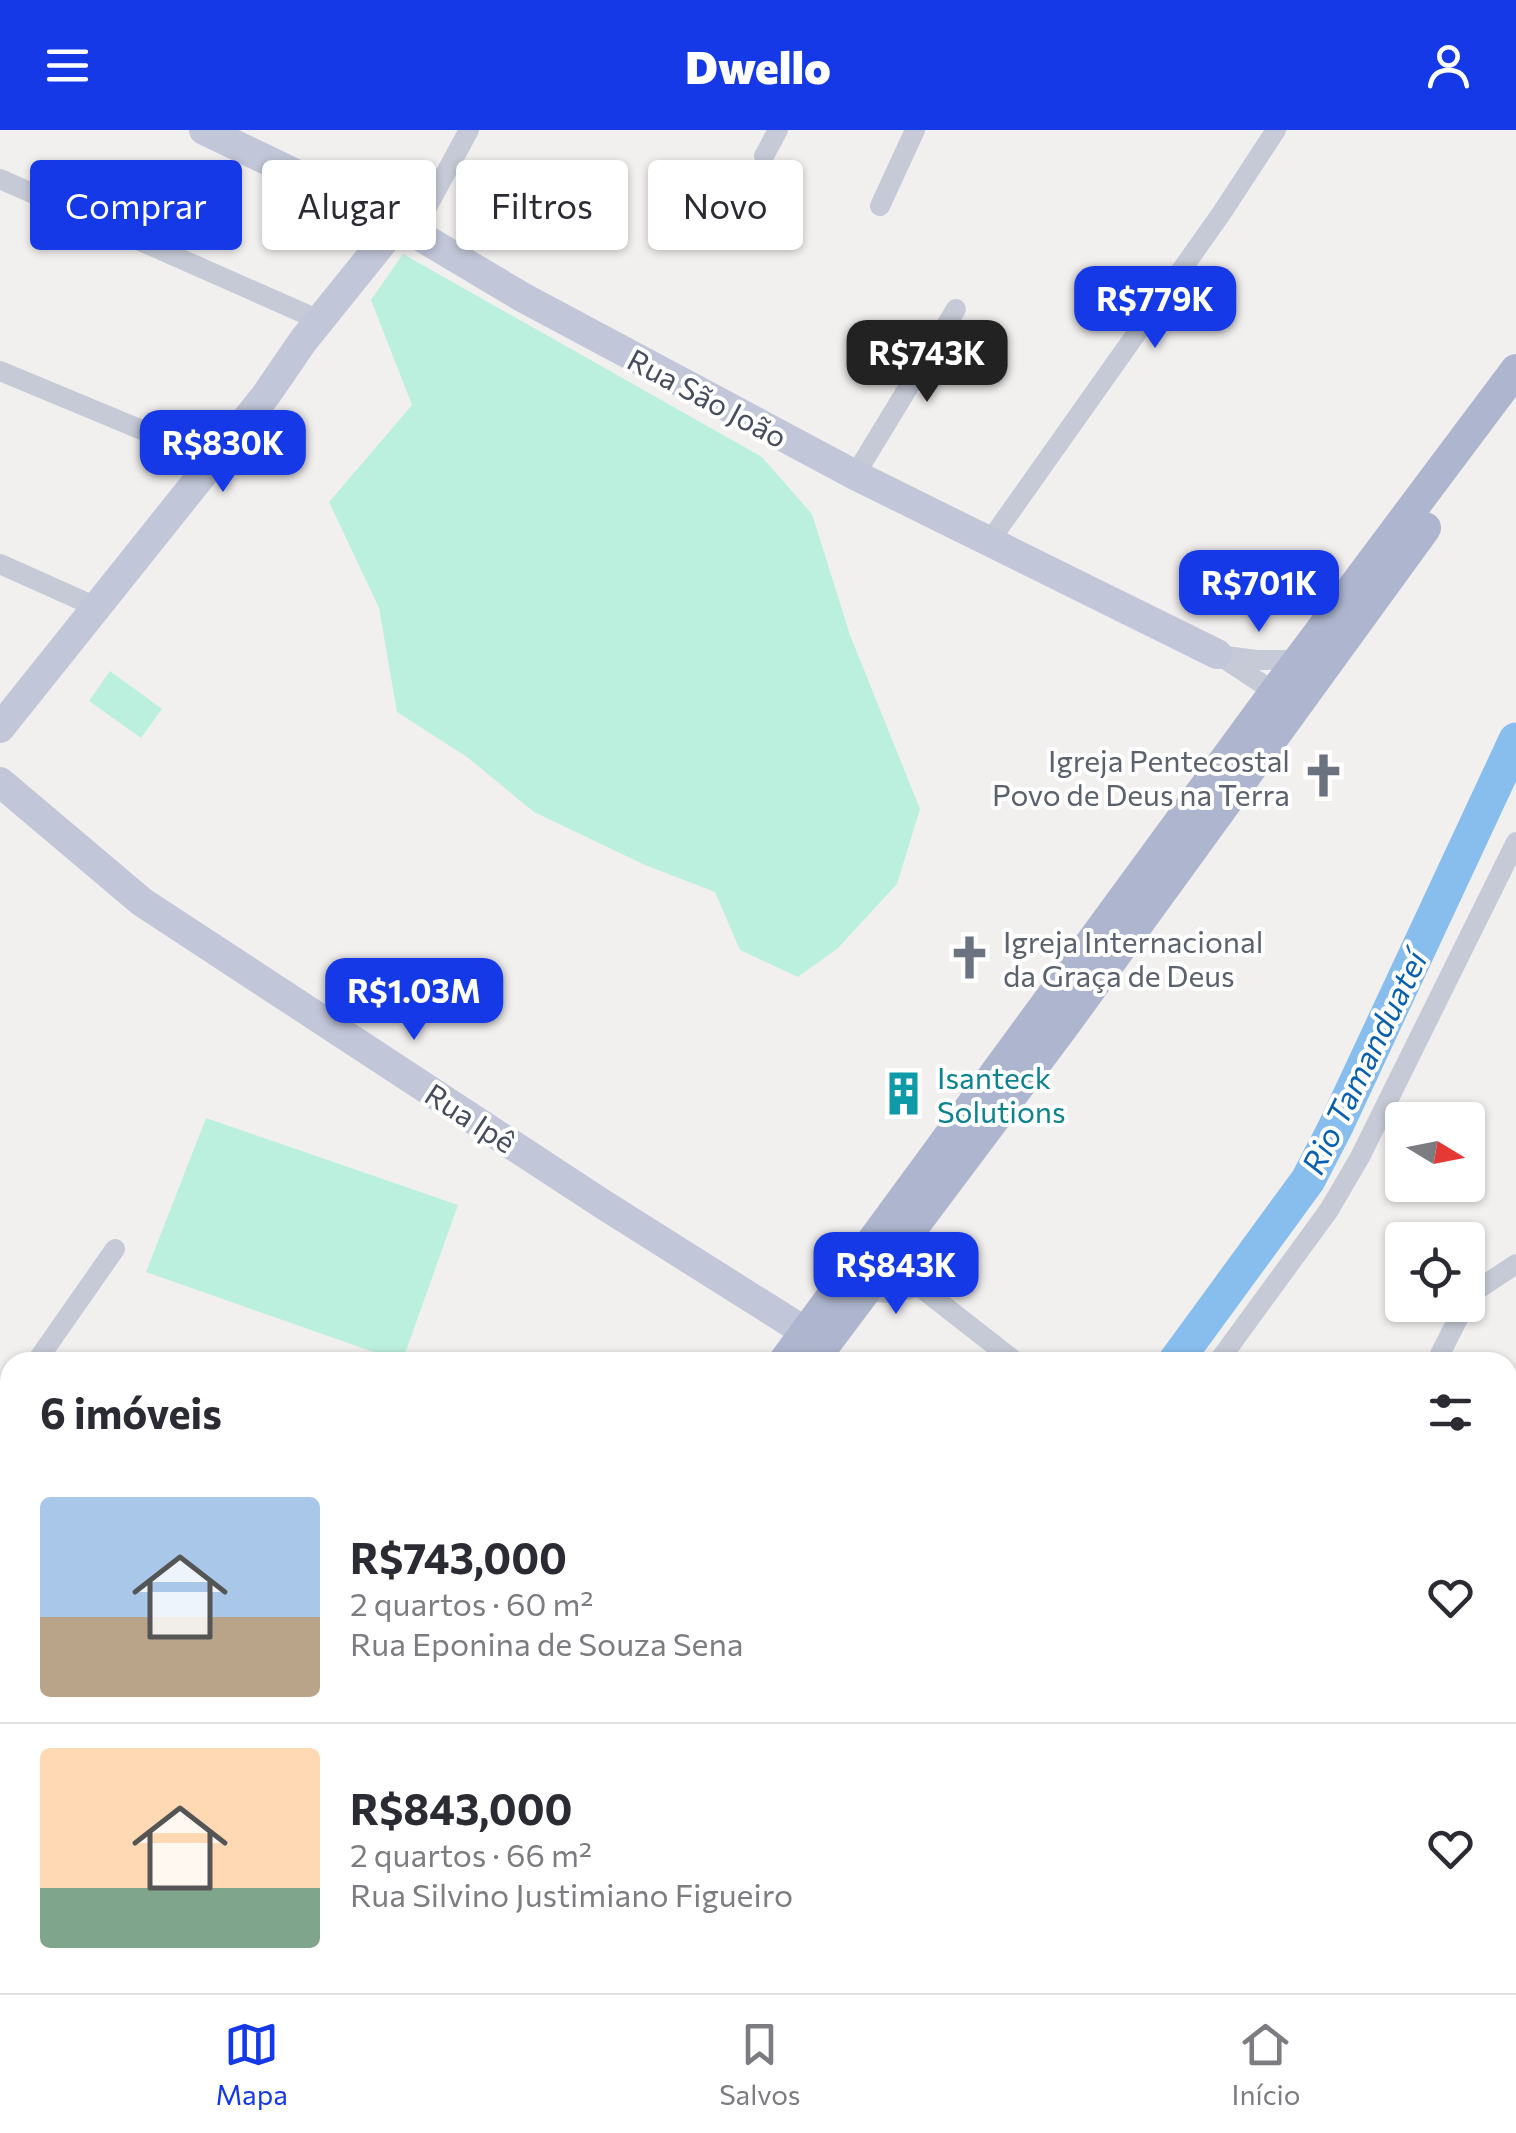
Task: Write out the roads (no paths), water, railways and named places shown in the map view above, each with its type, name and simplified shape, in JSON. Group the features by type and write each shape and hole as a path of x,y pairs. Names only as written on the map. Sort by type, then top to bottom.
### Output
{"main road":[{"path":"805,1352 867,1292 1073,1012 1285,699 1298,660 1516,370"},
{"path":"805,1352 906,1197 1285,699 1516,404"}],"street":[{"name":"Rua São João","path":"204,130 266,160"},
{"path":"436,181 469,130"},
{"path":"764,156 778,130"},
{"path":"880,206 916,130"},
{"path":"989,542 1276,130"},
{"path":"0,179 320,320"},
{"name":"Rua São João","path":"436,246 854,476 1217,654 1285,699"},
{"path":"0,728 320,320 385,250"},
{"path":"854,476 956,309"},
{"path":"0,371 214,460"},
{"path":"0,564 96,607"},
{"name":"Rua São João","path":"1217,654 1256,660 1298,660"},
{"name":"Rua Ipê","path":"0,782 142,902 601,1202 805,1352"},
{"path":"1225,1352 1329,1210 1515,850"},
{"path":"906,1197 902,1240 914,1260 920,1288 1003,1352"},
{"path":"43,1352 116,1249"},
{"path":"1485,1285 1516,1264"},
{"path":"867,1292 920,1288"},
{"path":"1441,1352 1457,1322"}],"waterway":[{"name":"Rio Tamanduateí","path":"1182,1352 1308,1180 1516,740"}],"place":[{"name":"Igreja Pentecostal Povo de Deus na Terra","path":"1323,776"},
{"name":"Igreja Internacional da Graça de Deus","path":"970,957"},
{"name":"Isanteck Solutions","path":"904,1093"}]}
